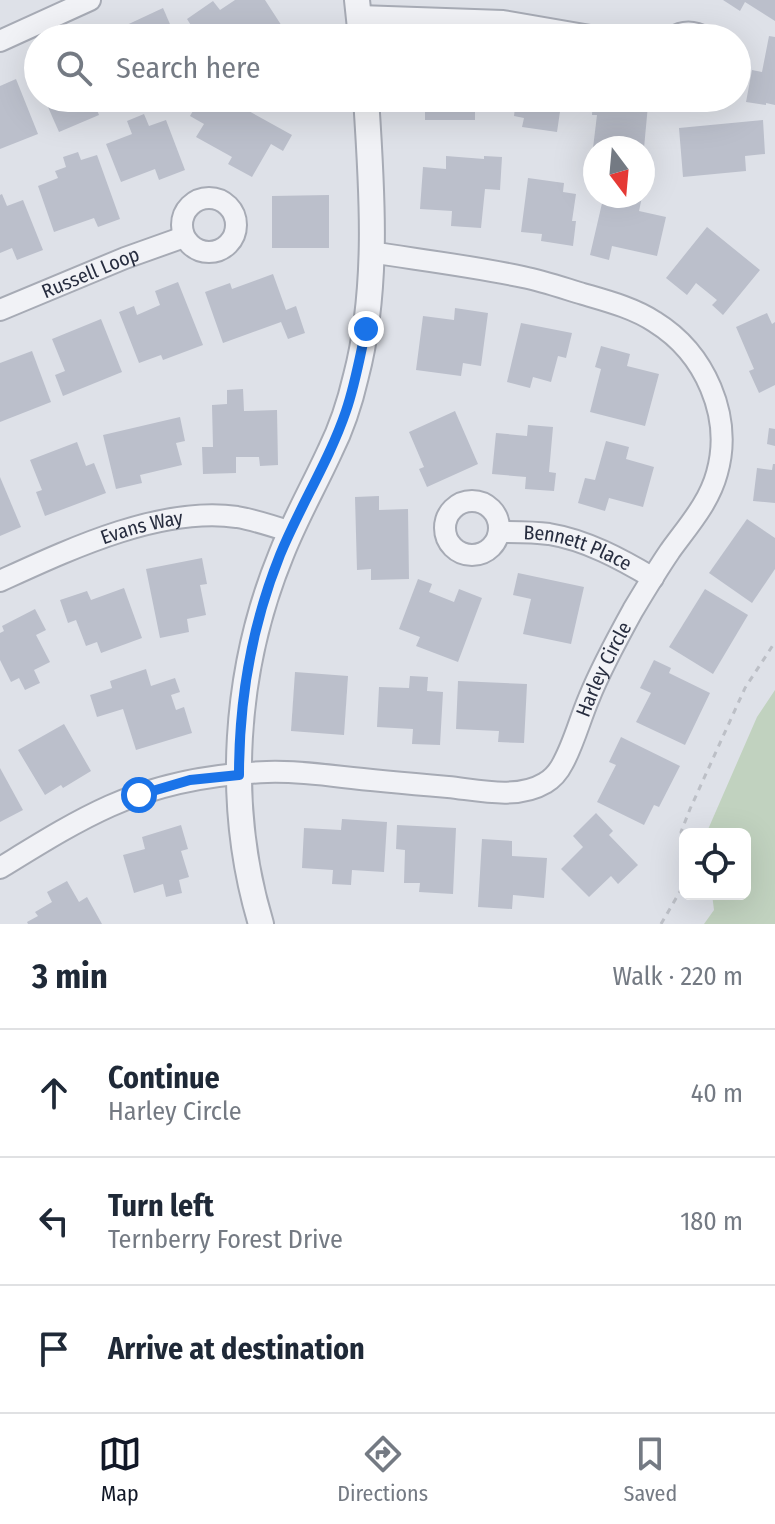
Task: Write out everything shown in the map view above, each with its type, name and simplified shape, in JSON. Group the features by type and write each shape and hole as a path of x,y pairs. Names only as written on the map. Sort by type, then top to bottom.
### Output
{"street":[{"path":"37,24 90,0"},
{"path":"501,0 503,21"},
{"path":"359,18 520,24"},
{"path":"0,41 24,30"},
{"path":"261,924 244,848 239,806 239,748 244,692 264,600 291,532 331,449 357,373 366,329 370,252 367,112"},
{"name":"Russell Loop","path":"0,310 184,237"},
{"name":"Harley Circle","path":"0,868 110,806 190,780 266,772 306,773 506,792 532,789 546,783 564,763 607,659 653,578 701,510 717,472 721,452 716,400 708,381 686,348 653,320 604,300 527,278 370,252"},
{"name":"Evans Way","path":"0,581 100,540 148,523 174,518 204,515 235,517 291,532"},
{"name":"Bennett Place","path":"500,532 549,534 568,539 625,561 653,578"}],"path":[{"path":"683,828 745,688 775,642"},
{"path":"661,924 679,893"}],"green space":[{"path":"775,690 775,924 704,924 714,910 713,900 751,900 751,828 709,828 757,717"}],"building":[{"path":"235,0 265,0 281,24 190,24 187,19 213,1 220,10"},
{"path":"723,0 775,0 775,21 745,2 740,11"},
{"path":"163,8 170,24 129,24"},
{"path":"769,36 775,37 775,105 751,103 752,70 762,72"},
{"path":"16,79 24,99 24,112 29,112 38,134 0,149 0,86"},
{"path":"50,112 98,112 99,115 59,132"},
{"path":"192,112 250,112 292,135 283,151 271,144 252,177 228,164 232,157 196,137 204,124 190,116"},
{"path":"425,112 475,112 475,120 425,120"},
{"path":"514,112 560,112 557,132 522,127 524,118 514,116"},
{"path":"592,112 647,112 645,136 594,136 597,115 592,115"},
{"path":"144,114 149,126 166,120 185,170 159,180 155,169 121,182 106,144 132,134 127,121"},
{"path":"763,120 765,154 745,156 746,171 683,177 679,128"},
{"path":"78,152 81,160 97,155 120,219 98,227 94,218 54,232 38,186 58,178 55,171 66,167 63,157"},
{"path":"446,156 502,157 500,190 485,189 481,228 451,226 452,211 420,209 423,167 446,169"},
{"path":"528,178 564,183 563,192 576,194 572,221 576,221 573,246 541,241 542,234 521,232"},
{"path":"2,194 7,206 23,200 43,250 17,260 12,248 0,253"},
{"path":"329,195 329,248 272,248 272,196"},
{"path":"601,208 640,208 639,211 666,217 657,256 612,246 609,260 590,255"},
{"path":"707,227 760,270 723,315 712,305 717,300 696,283 687,295 666,278"},
{"path":"273,274 286,310 296,306 305,333 288,339 281,322 223,343 205,292 230,283 232,289"},
{"path":"178,282 203,345 163,360 161,355 139,363 119,312 134,306 137,315 160,305 155,291"},
{"path":"455,308 488,313 481,366 463,363 461,376 416,370 423,316 454,320"},
{"path":"767,313 772,324 775,322 775,385 759,393 749,371 754,369 736,327"},
{"path":"101,319 122,372 63,396 55,375 65,371 52,339"},
{"path":"521,323 572,333 566,358 558,356 551,382 533,377 530,388 507,382"},
{"path":"601,346 630,354 627,366 659,374 645,426 590,412 601,369 595,367"},
{"path":"32,351 51,402 0,422 0,363"},
{"path":"243,389 244,411 277,410 278,465 260,466 259,457 236,457 236,473 203,474 202,447 213,447 212,405 227,404 227,390"},
{"path":"455,411 478,464 427,487 419,469 424,467 409,432"},
{"path":"180,417 185,441 176,443 182,465 140,475 142,483 116,489 103,435"},
{"path":"528,425 553,427 549,472 556,473 554,491 525,489 526,477 492,474 496,433 527,436"},
{"path":"769,428 775,429 775,446 767,444"},
{"path":"606,441 629,447 626,459 654,467 643,507 609,498 605,511 578,503 585,478 595,480"},
{"path":"77,442 86,466 94,463 106,493 45,516 36,492 42,490 30,460"},
{"path":"773,464 775,503 753,501 757,468 772,470"},
{"path":"0,477 21,527 0,536"},
{"path":"379,496 379,510 408,509 409,579 371,580 371,569 357,570 355,497"},
{"path":"747,519 775,538 775,569 752,603 709,573"},
{"path":"202,558 207,584 200,585 206,615 187,619 189,632 160,638 146,569"},
{"path":"518,573 584,587 571,644 523,634 531,599 513,595"},
{"path":"418,579 432,584 429,592 454,602 459,589 482,598 458,662 416,646 420,637 399,629"},
{"path":"124,588 142,638 101,653 97,642 86,646 76,620 68,623 60,600 87,591 91,600"},
{"path":"705,589 748,615 713,674 669,647"},
{"path":"35,609 46,630 36,635 50,662 34,670 40,683 25,690 19,678 11,682 0,660 0,633 4,631 2,626"},
{"path":"654,660 671,668 669,673 710,693 685,745 636,722 651,693 640,688"},
{"path":"146,669 151,686 175,678 180,692 171,695 176,710 184,707 192,733 136,750 123,709 97,717 90,695 112,688 110,681"},
{"path":"295,672 348,676 344,735 291,731"},
{"path":"410,676 428,677 427,691 443,692 440,745 412,744 413,729 377,727 379,687 409,688"},
{"path":"458,681 527,684 524,743 498,742 499,731 456,729"},
{"path":"64,724 91,771 45,795 18,750"},
{"path":"621,737 680,766 659,807 654,805 644,825 597,802 616,765 609,762"},
{"path":"0,768 23,810 0,822"},
{"path":"596,813 613,831 609,835 638,865 618,884 611,876 589,897 561,869 583,847 573,836"},
{"path":"342,819 387,822 384,872 352,870 351,885 332,884 333,870 302,868 304,828 341,830"},
{"path":"181,825 188,849 181,851 189,877 179,880 182,893 166,897 163,884 134,893 123,855 145,849 142,837"},
{"path":"397,825 456,828 453,894 419,892 420,883 404,883 405,850 396,849"},
{"path":"482,839 512,841 512,856 547,858 544,898 513,895 512,909 478,907"},
{"path":"67,881 79,902 87,897 102,924 28,924 38,916 35,912 52,902 47,892"}],"route":[{"path":"139,795 190,780 239,775 244,692 264,600 280,556 346,411 366,329"}]}
